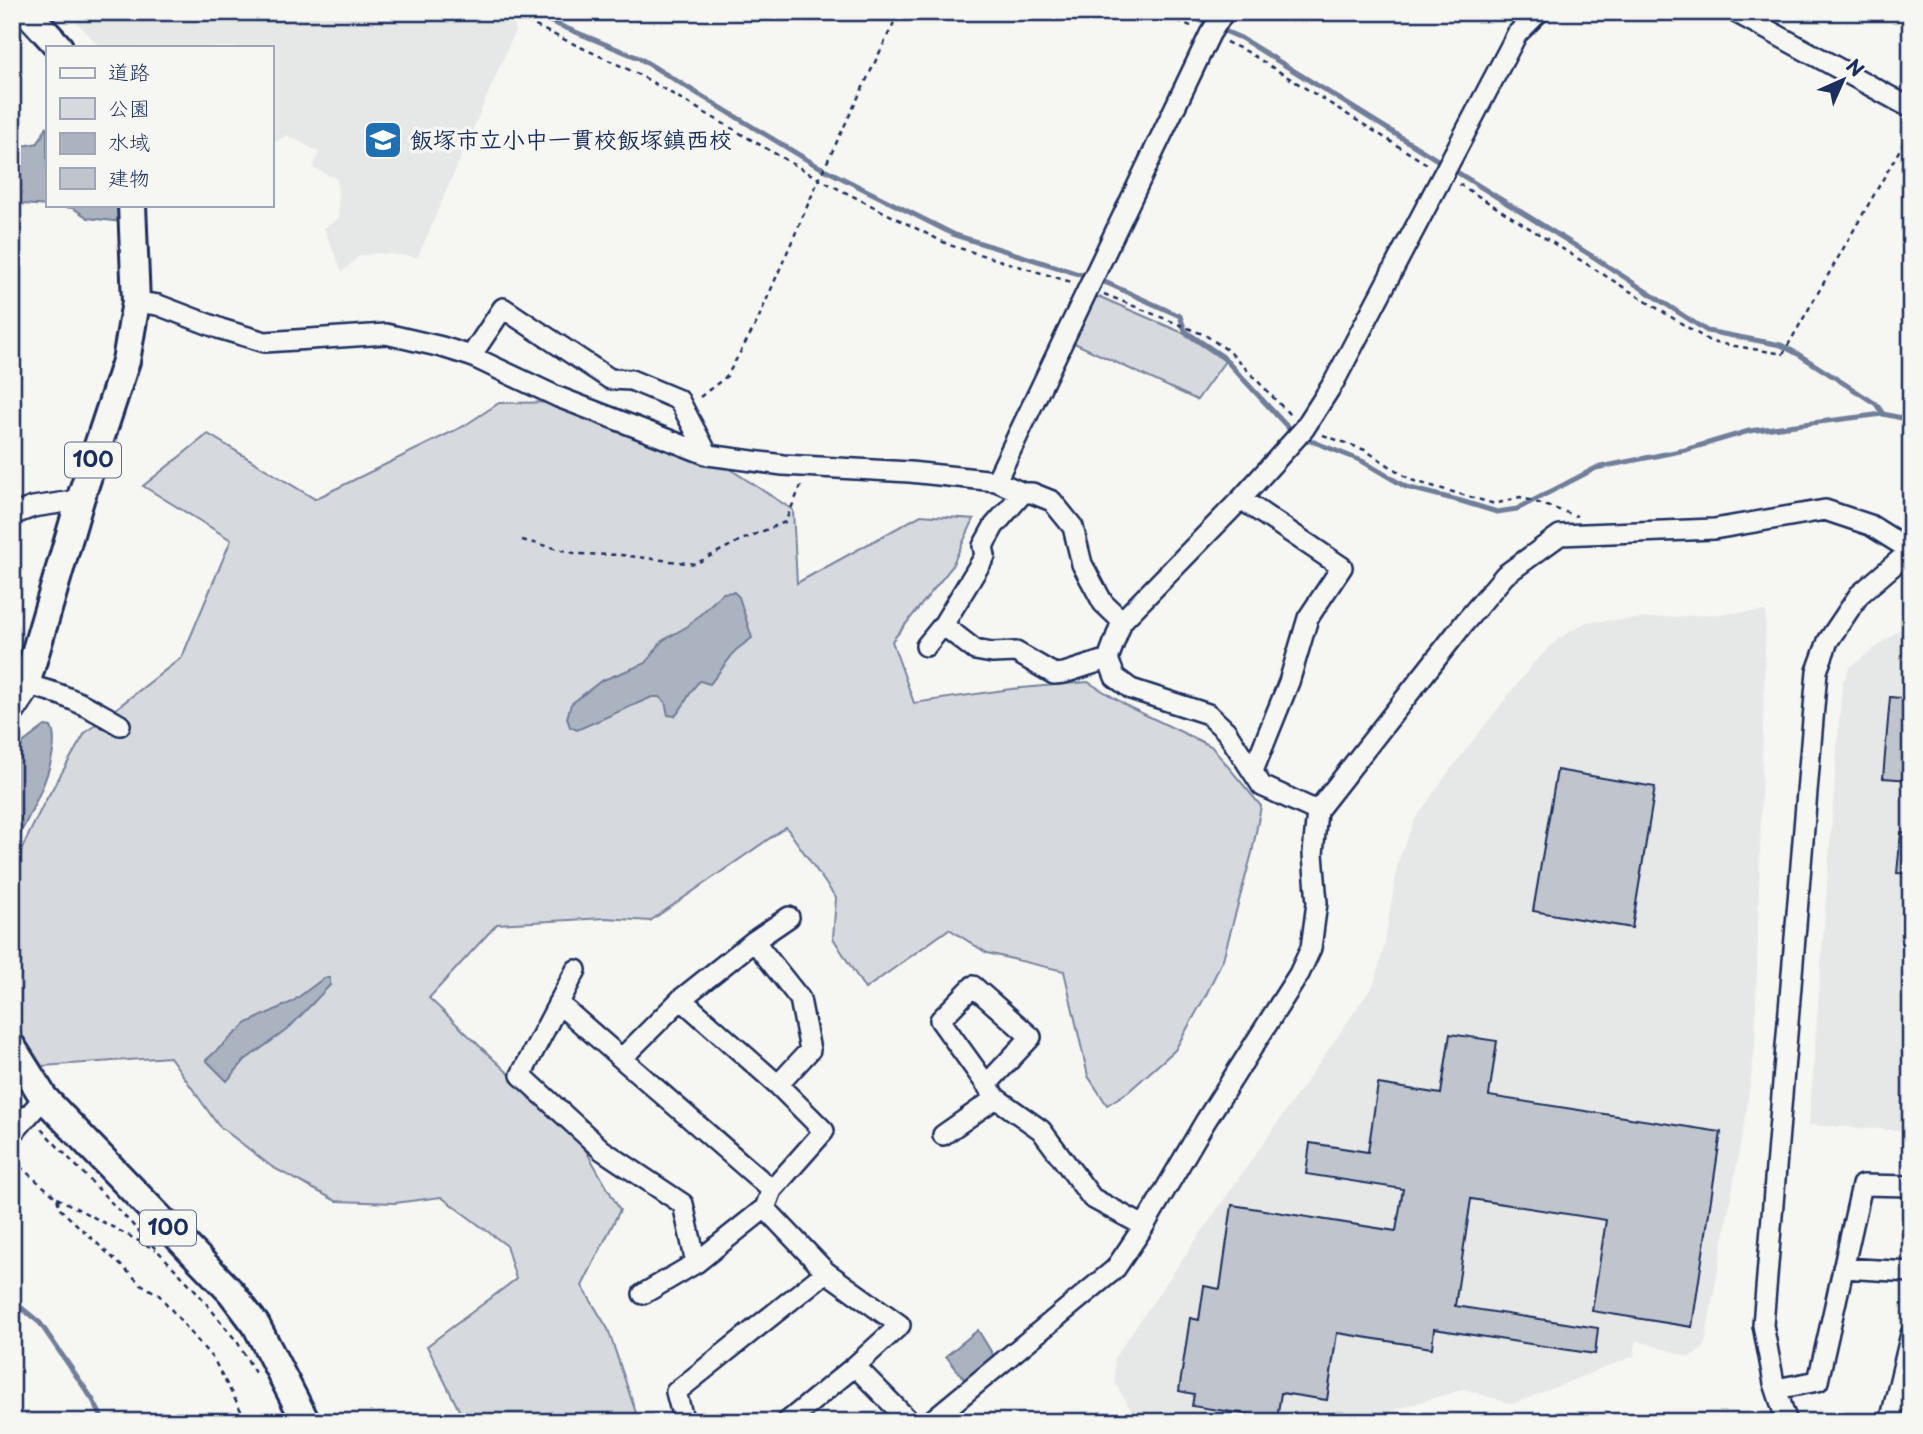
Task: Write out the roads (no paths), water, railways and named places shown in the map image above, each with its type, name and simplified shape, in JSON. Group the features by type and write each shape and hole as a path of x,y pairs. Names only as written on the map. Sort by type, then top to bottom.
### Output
{"main road":[{"path":"27,12 58,46"},
{"name":"100","path":"12,709 25,685 125,361 136,302 132,206"},
{"name":"100","path":"12,1047 35,1107 230,1292 256,1325 306,1422"}],"street":[{"path":"996,481 1210,34 1224,12"},
{"path":"1317,811 1262,786 1226,731 1208,714 1131,689 1115,677 1108,659 1122,621 1241,499 1304,429 1334,382 1517,34 1539,12"},
{"path":"1735,12 1911,108"},
{"path":"136,302 158,305 265,342 386,334 442,347 471,356 558,397 708,455 996,481 1023,493 1052,501 1073,527 1082,564 1102,603 1122,621"},
{"path":"471,356 503,308 610,379 631,380 679,400 708,455"},
{"path":"926,646 943,625 985,556 983,546 994,526 1023,493"},
{"path":"1241,499 1342,567 1308,618 1289,682 1253,771"},
{"path":"12,515 33,507 80,500"},
{"path":"930,1422 1115,1269 1299,974 1311,948 1317,903 1312,854 1317,811 1505,575 1560,535 1714,529 1825,510 1870,525 1911,550 1859,595 1828,641 1817,671 1763,1325 1776,1389 1787,1422"},
{"path":"943,625 975,650 992,653 1016,652 1054,674 1108,659"},
{"path":"25,685 50,689 92,708 120,725"},
{"path":"622,1058 681,999 789,917"},
{"path":"754,942 800,999 810,1050 778,1085"},
{"path":"576,970 521,1075 602,1150 683,1204 696,1263"},
{"path":"943,1135 991,1091 1031,1037 973,986 940,1020 991,1091 1041,1130 1092,1198 1144,1226"},
{"path":"643,1294 696,1263 769,1199 824,1131 778,1085 681,999"},
{"path":"558,1003 622,1058 769,1199 826,1272 901,1325 787,1422"},
{"path":"12,1134 35,1107"},
{"path":"1776,1389 1818,1381 1862,1185 1911,1186"},
{"path":"1843,1268 1911,1272"},
{"path":"684,1422 676,1392 826,1272"},
{"path":"1890,1422 1911,1334"},
{"path":"855,1366 910,1422"}],"water":[{"path":"46,128 46,206 23,204 12,208 12,148 38,143"},
{"path":"48,206 122,206 123,222 88,218 73,208"},
{"path":"734,592 739,597 752,638 736,650 710,684 700,681 696,685 675,716 668,715 665,702 659,697 652,697 577,730 570,727 567,718 571,704 601,681 646,663 662,641 688,626 723,593"},
{"path":"45,726 51,727 54,739 53,754 42,789 12,850 12,751"},
{"path":"324,978 330,978 330,985 288,1029 245,1060 227,1081 206,1060 247,1023 292,1002"},
{"path":"978,1330 995,1358 965,1380 946,1356"}],"waterway":[{"path":"1181,12 1211,25"},
{"path":"544,19 639,58 814,164 955,235 1107,283 1180,316 1185,331 1222,356 1294,434 1362,461 1406,487 1497,512 1517,509 1596,468 1685,450 1749,431 1883,414 1911,420"},
{"path":"1220,29 1241,38 1592,256 1707,331 1781,345 1876,404 1883,414"},
{"path":"12,1300 40,1323 93,1400 104,1422"}],"place":[{"name":"飯塚市立小中一貫校飯塚鎮西校","path":"383,140"}]}
